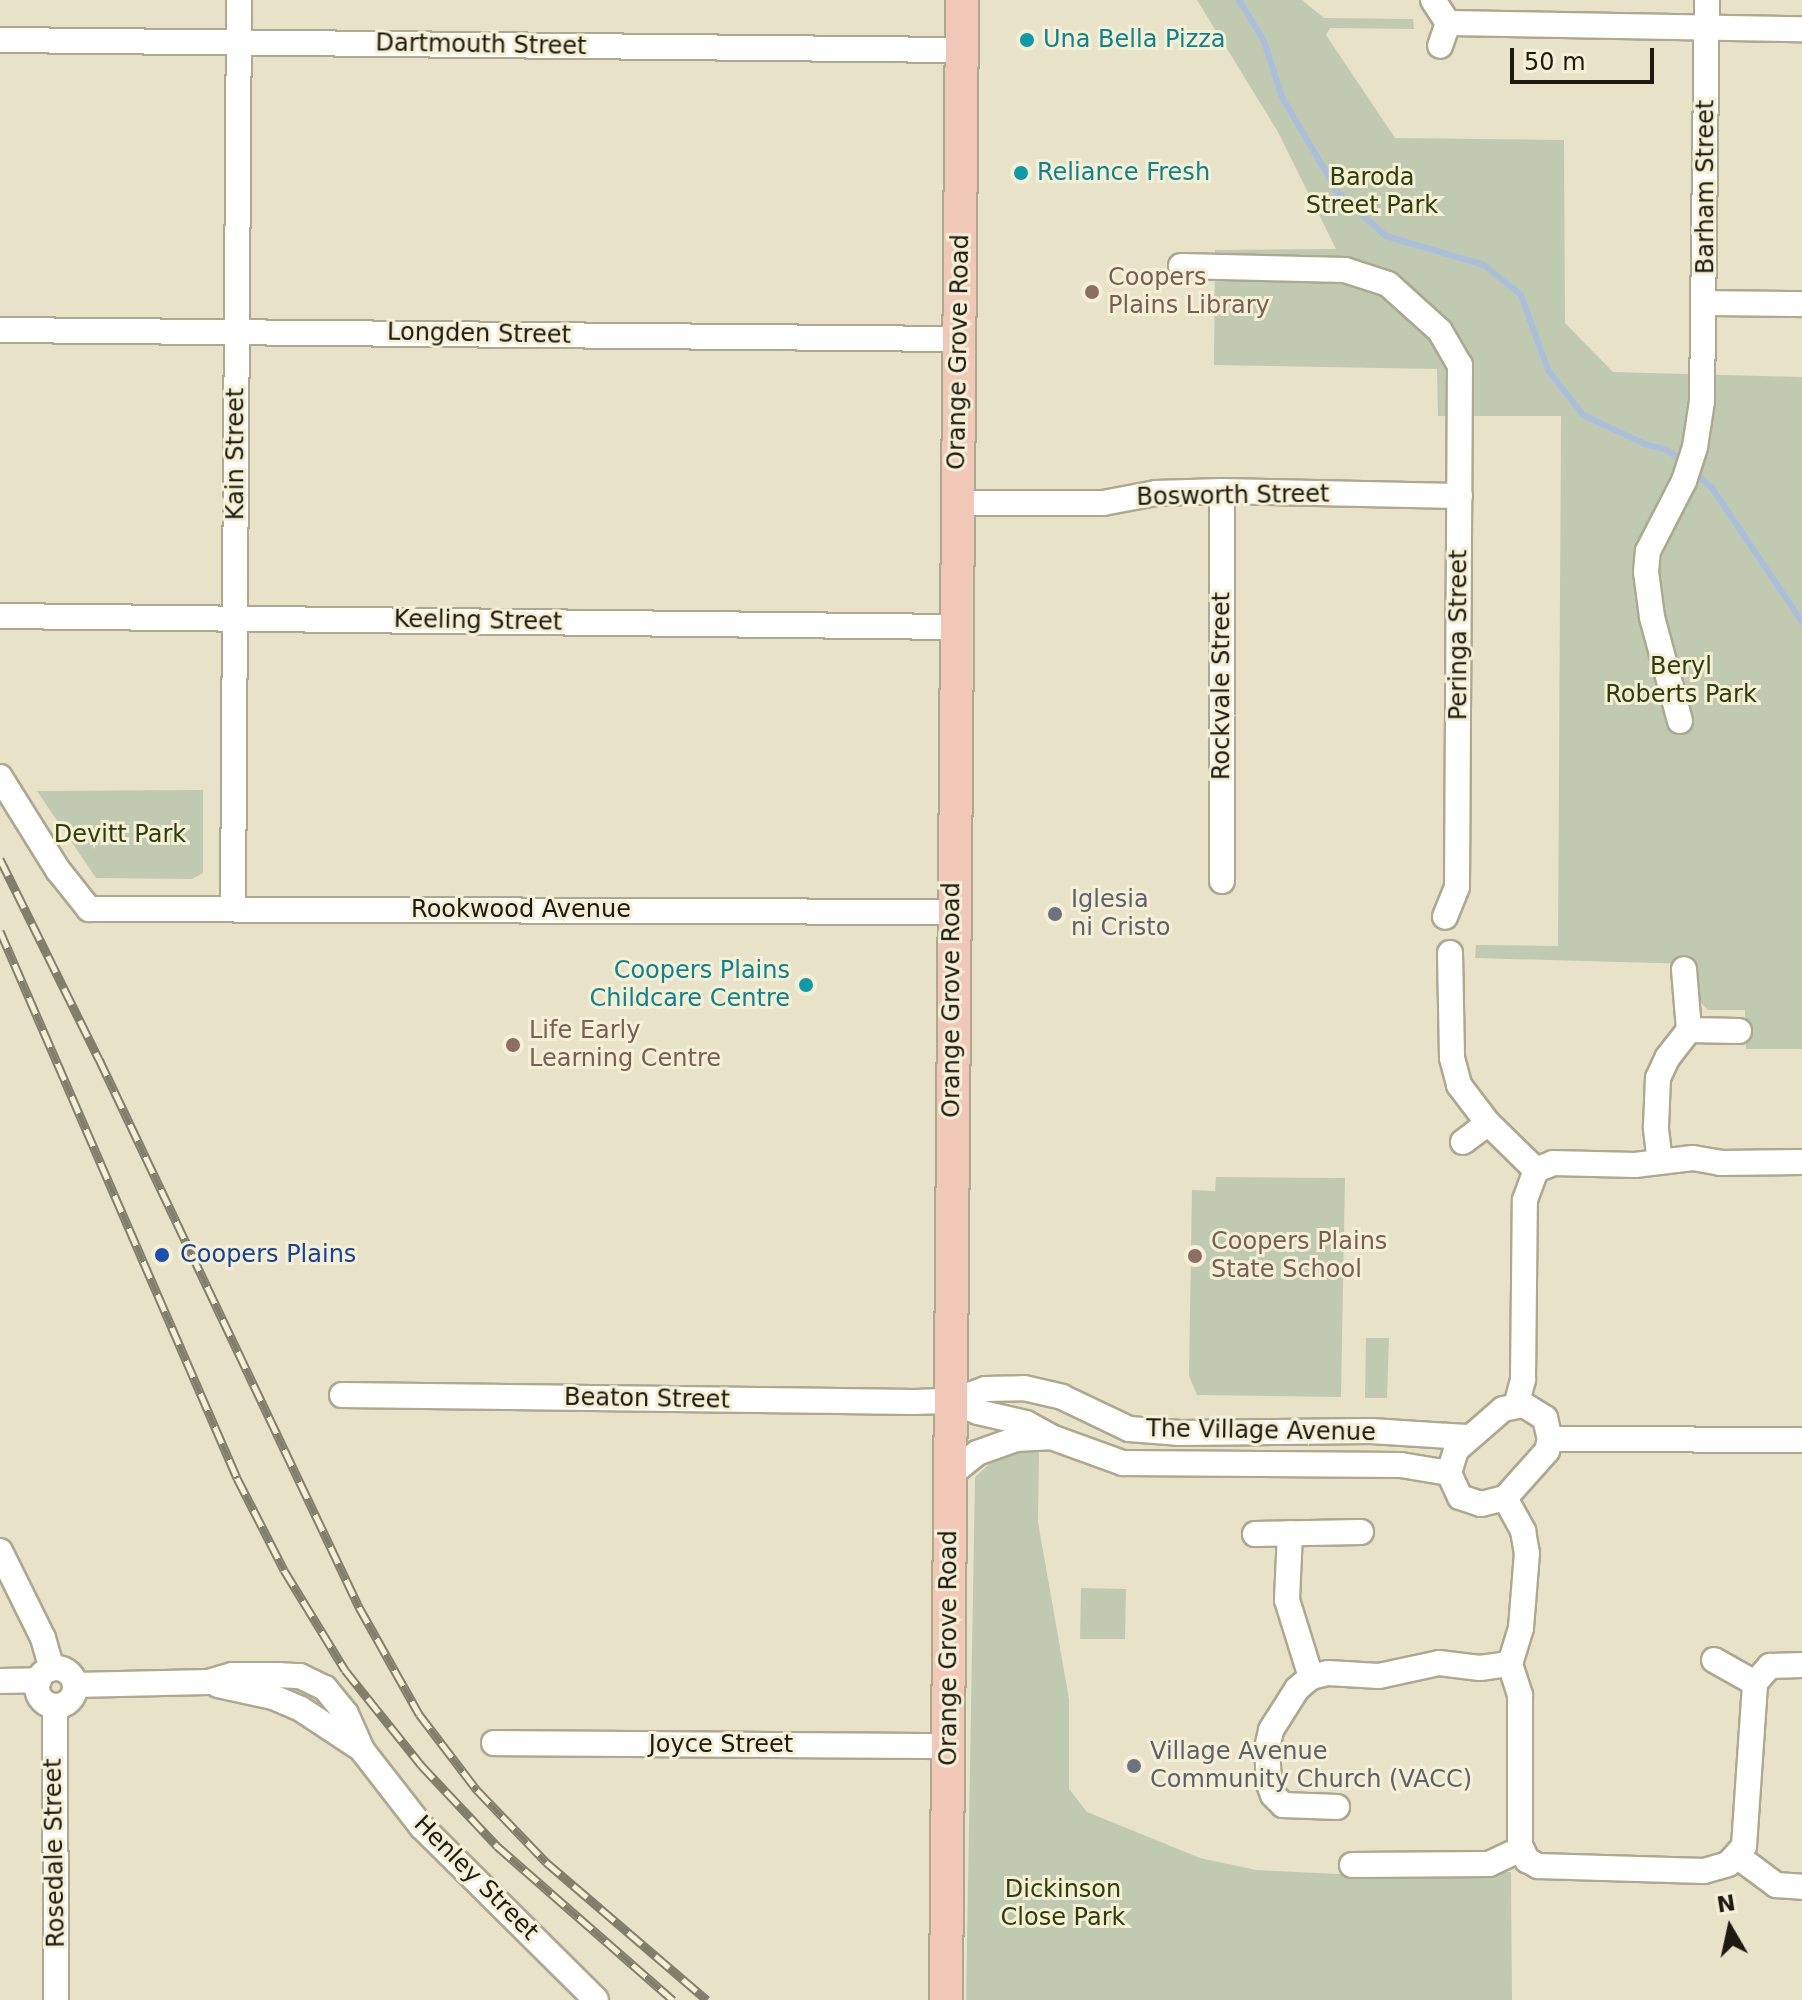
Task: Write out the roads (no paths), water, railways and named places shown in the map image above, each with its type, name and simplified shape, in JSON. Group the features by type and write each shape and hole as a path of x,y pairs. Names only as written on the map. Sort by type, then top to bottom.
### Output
{"main road":[{"name":"Orange Grove Road","path":"946,2000 952,912 962,0"}],"street":[{"name":"Kain Street","path":"233,908 239,0"},
{"path":"1433,0 1444,34 1707,27 1802,29"},
{"name":"Barham Street","path":"1680,721 1652,617 1646,572 1648,551 1684,481 1695,447 1703,373 1707,0"},
{"name":"Dartmouth Street","path":"0,40 962,50"},
{"name":"Peringa Street","path":"1181,266 1345,270 1388,284 1440,331 1460,365 1457,887 1445,917"},
{"path":"1705,303 1802,304"},
{"name":"Longden Street","path":"0,330 959,339"},
{"name":"Bosworth Street","path":"957,503 1103,503 1156,493 1222,491 1460,496"},
{"name":"Rockvale Street","path":"1222,491 1222,881"},
{"name":"Keeling Street","path":"0,616 956,627"},
{"name":"Rookwood Avenue","path":"0,777 58,870 89,909 952,912"},
{"path":"1450,953 1452,1058 1459,1085 1488,1123 1536,1170"},
{"path":"1660,1162 1656,1127 1658,1078 1668,1057 1689,1030 1684,969"},
{"path":"1689,1030 1739,1031"},
{"path":"1463,1142 1488,1123"},
{"path":"1516,1406 1523,1379 1525,1200 1536,1170 1553,1163 1635,1165 1693,1158 1720,1163 1802,1162"},
{"name":"The Village Avenue","path":"951,1401 985,1389 1024,1388 1062,1397 1129,1429 1154,1432 1371,1431 1467,1437"},
{"name":"Beaton Street","path":"342,1395 951,1401"},
{"name":"The Village Avenue","path":"951,1401 978,1412 1026,1423 1051,1437 1123,1463 1401,1465 1449,1473"},
{"path":"1524,1405 1542,1413 1550,1439 1547,1451 1505,1498 1481,1504 1466,1500 1453,1487 1449,1473 1456,1450 1467,1437 1503,1409 1524,1405"},
{"path":"950,1475 977,1453 1016,1439 1051,1437"},
{"path":"1550,1439 1802,1440"},
{"path":"1505,1498 1523,1531 1527,1553 1521,1628 1510,1664 1520,1695 1521,1849 1527,1860 1538,1866 1704,1871 1728,1864 1744,1846 1755,1683 1770,1666 1802,1665"},
{"path":"1255,1534 1361,1532"},
{"path":"1290,1533 1287,1600 1311,1677"},
{"path":"0,1551 43,1638 46,1674 40,1696 55,1706 70,1700 75,1685 65,1670 46,1674 0,1681"},
{"path":"1714,1660 1755,1683"},
{"path":"1337,1807 1283,1805 1273,1795 1269,1784 1267,1748 1271,1730 1297,1689 1311,1677 1328,1673 1379,1676 1439,1663 1480,1668 1510,1664"},
{"name":"Henley Street","path":"75,1685 208,1682 232,1675 292,1675 308,1679 332,1695 362,1750 422,1827 596,2000"},
{"name":"Rosedale Street","path":"55,1706 56,2000"},
{"name":"Joyce Street","path":"494,1743 948,1746"},
{"path":"1352,1865 1489,1864 1521,1849"},
{"path":"1737,1856 1776,1885 1802,1887"}],"waterway":[{"path":"1239,0 1264,41 1282,97 1338,193 1386,236 1484,265 1521,295 1548,370 1583,415 1647,445 1665,449 1684,462"},
{"path":"1692,470 1712,488 1802,622"}],"railway":[{"path":"0,859 99,1059 359,1607 419,1714 477,1790 546,1862 707,2000"},
{"path":"0,931 237,1478 284,1570 345,1670 421,1765 497,1846 673,2000"}],"place":[{"name":"Una Bella Pizza","path":"1027,40"},
{"name":"Reliance Fresh","path":"1021,173"},
{"name":"Coopers Plains Library","path":"1092,292"},
{"name":"Iglesia ni Cristo","path":"1055,914"},
{"name":"Coopers Plains Childcare Centre","path":"806,985"},
{"name":"Life Early Learning Centre","path":"513,1045"},
{"name":"Coopers Plains","path":"162,1255"},
{"name":"Coopers Plains State School","path":"1195,1256"},
{"name":"Village Avenue Community Church (VACC)","path":"1134,1766"}],"park label":[{"name":"Baroda Street Park","path":"1372,192"},
{"name":"Beryl Roberts Park","path":"1681,681"},
{"name":"Devitt Park","path":"120,835"},
{"name":"Dickinson Close Park","path":"1063,1904"}]}
